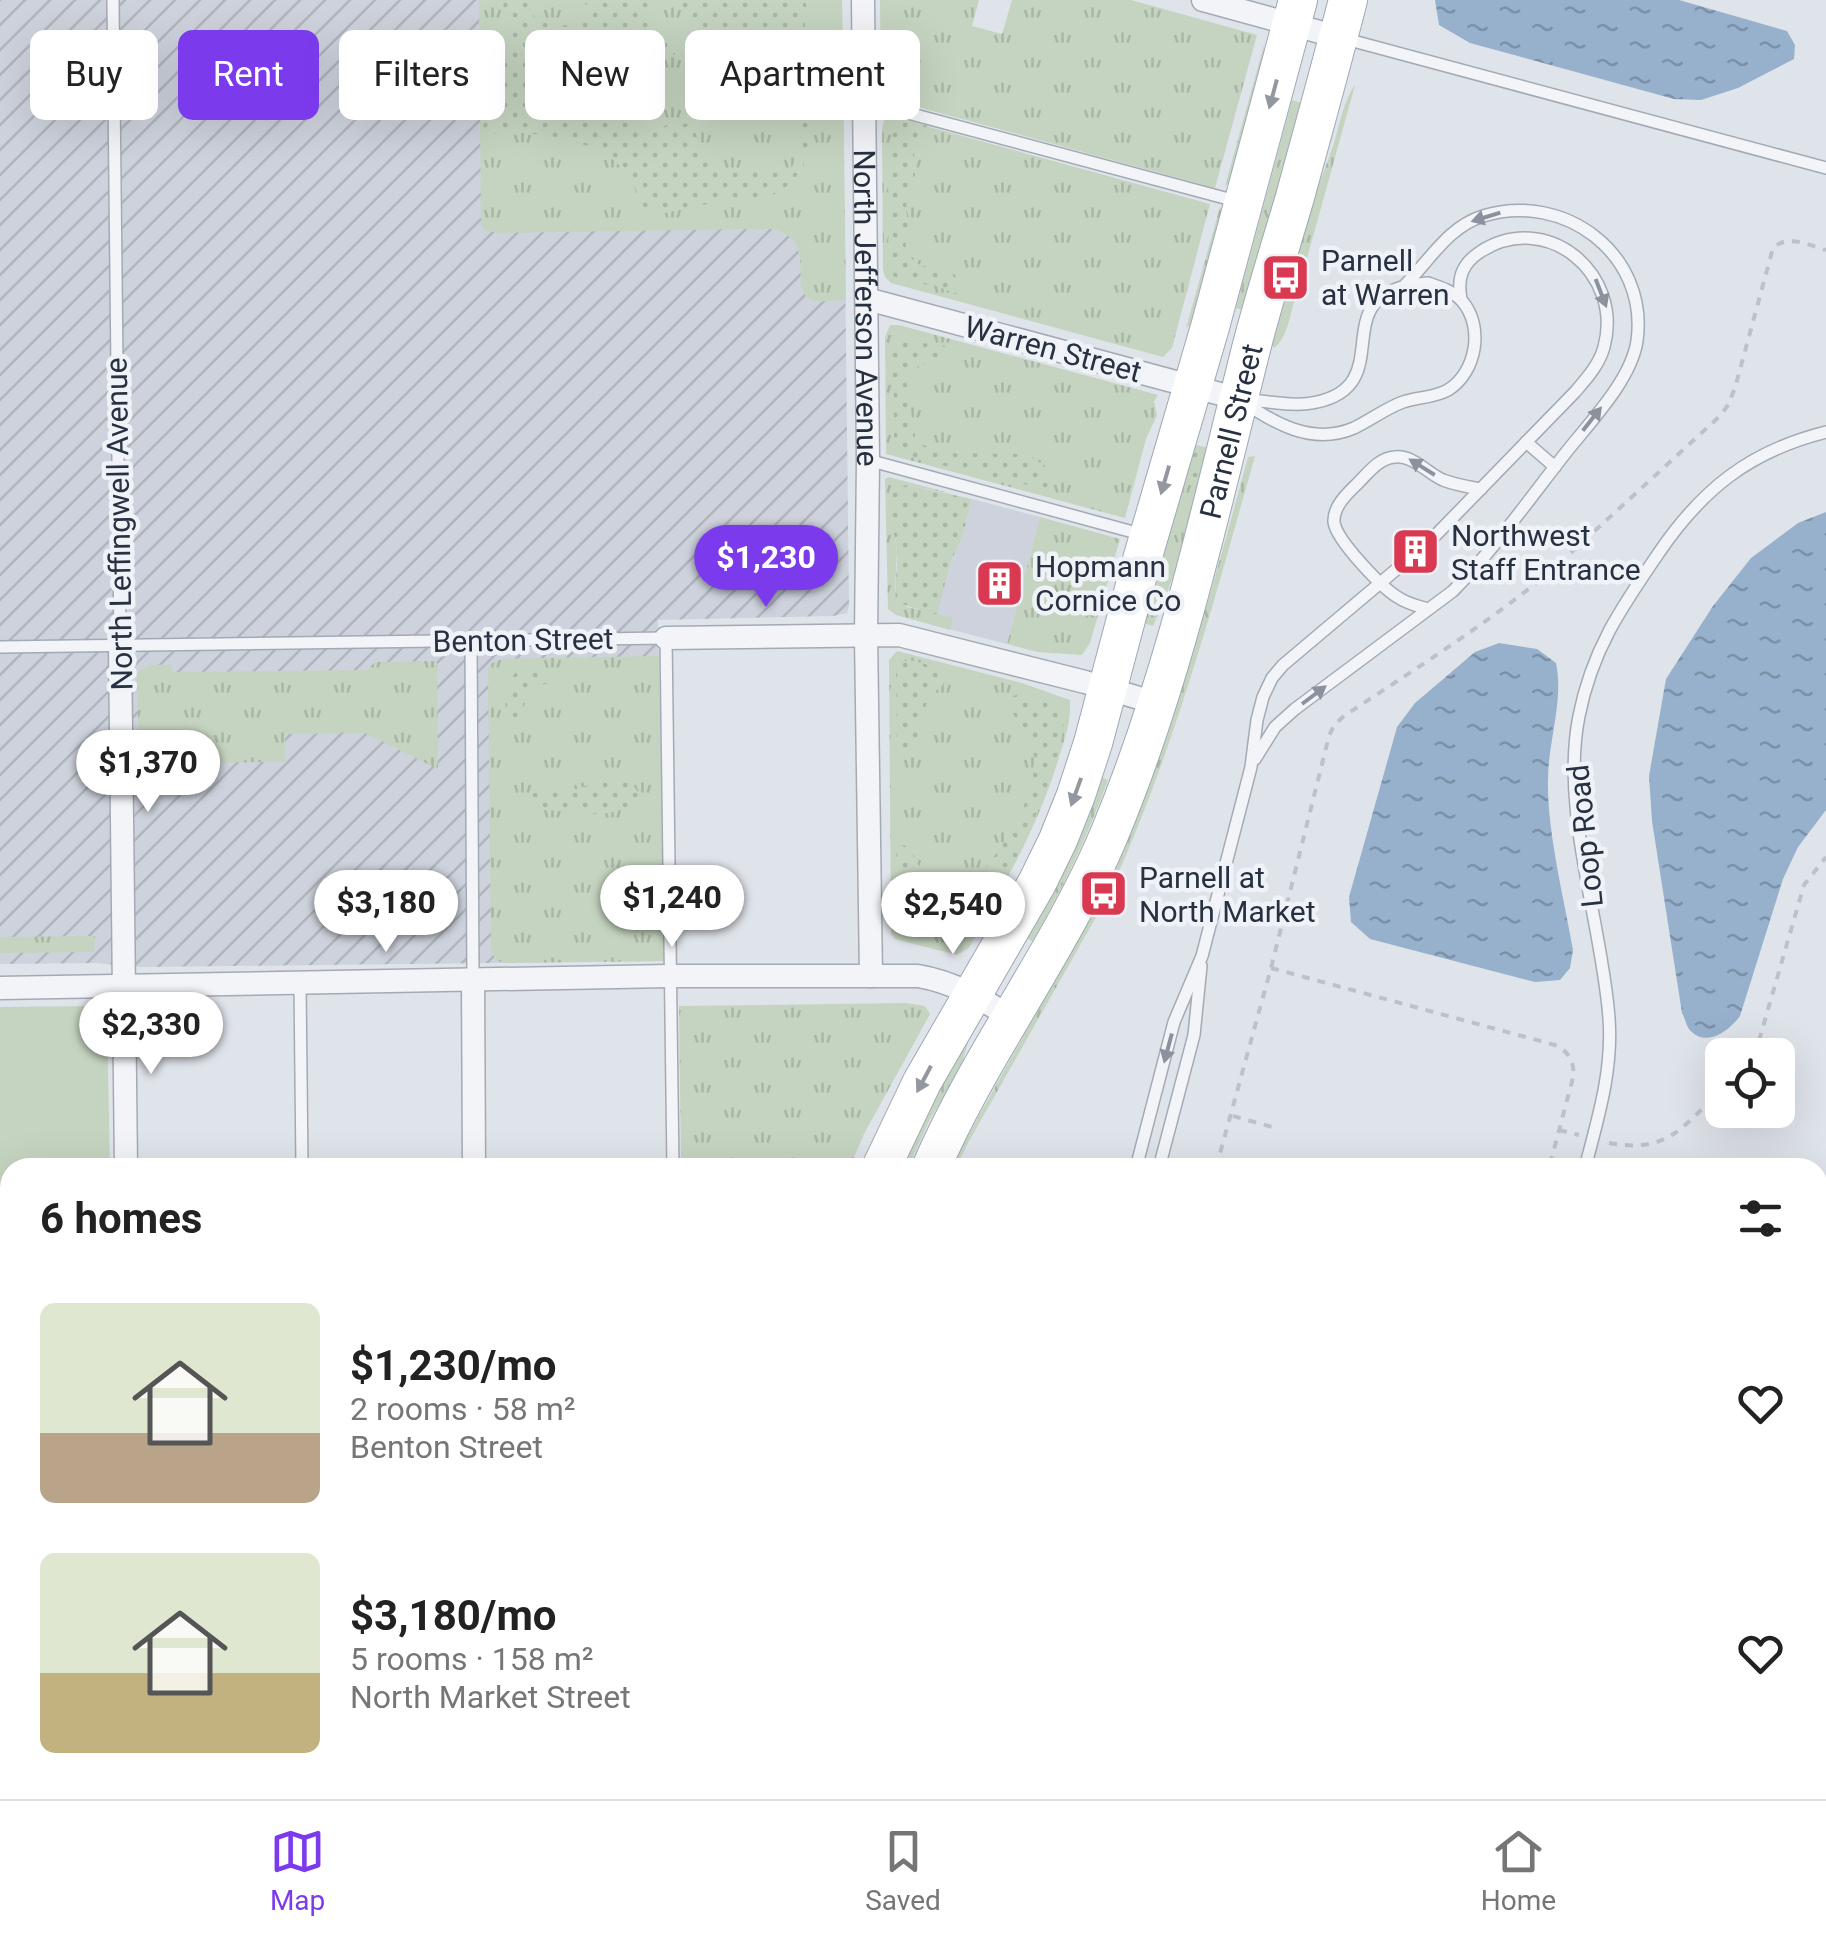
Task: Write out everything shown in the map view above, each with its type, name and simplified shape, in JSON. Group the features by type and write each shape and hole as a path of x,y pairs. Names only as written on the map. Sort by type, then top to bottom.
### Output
{"main road":[{"name":"Parnell Street","path":"1012,1018 1109,834 1156,703 1202,548 1252,348 1348,0"},
{"name":"Parnell Street","path":"972,994 1058,840 1093,743 1294,12"},
{"path":"886,1158 922,1082 972,994"},
{"path":"936,1158 960,1106 1012,1018"}],"street":[{"name":"North Jefferson Avenue","path":"862,0 862,30"},
{"path":"1203,0 1294,12 1338,37"},
{"name":"North Jefferson Avenue","path":"863,120 871,976"},
{"name":"Warren Street","path":"867,299 1240,399"},
{"name":"Benton Street","path":"666,638 909,636 1156,703"},
{"name":"North Leffingwell Avenue","path":"120,645 126,1158"},
{"path":"0,988 871,976 932,978 972,994 1012,1018"},
{"path":"473,980 474,1158"}],"lane":[{"name":"North Leffingwell Avenue","path":"113,0 120,645"},
{"path":"1338,37 1826,168"},
{"path":"920,116 1243,204"},
{"path":"1251,767 1275,727 1295,709 1453,591 1555,467 1630,366 1637,340 1636,304 1627,278 1612,251 1587,229 1560,216 1510,211 1482,216 1457,229 1404,285"},
{"path":"1139,1158 1174,1022 1202,956 1251,767 1262,697 1272,678 1430,541 1595,370 1604,350 1609,322 1606,302 1600,283 1570,252 1549,242 1505,240 1470,259 1462,271 1458,287 1476,333 1474,352 1465,373 1449,389 1400,403 1348,430 1322,434 1301,432 1274,422 1240,399"},
{"path":"1240,399 1313,404 1348,389 1360,362 1364,322 1370,308 1395,288 1428,283 1461,299"},
{"name":"Loop Road","path":"1588,1158 1610,1060 1604,980 1576,806 1574,764 1586,684 1600,645 1618,613 1670,536 1696,506 1727,477 1758,456 1788,442 1826,432"},
{"path":"1526,442 1555,467"},
{"path":"1428,609 1410,604 1381,584 1338,533 1336,510 1379,462 1390,456 1404,456 1445,480 1481,489"},
{"path":"868,460 1149,536"},
{"name":"Benton Street","path":"0,647 666,638"},
{"path":"666,638 674,1158"},
{"path":"471,641 473,980"},
{"path":"1162,1158 1194,1035 1202,956"},
{"path":"300,983 302,1158"}],"path":[{"path":"1219,1158 1334,725 1521,595 1720,416 1735,388 1773,248 1792,240 1826,250"},
{"path":"1759,1038 1804,884 1826,857"},
{"path":"1271,968 1567,1051 1574,1074 1552,1158"},
{"path":"1609,1142 1645,1146 1662,1142 1705,1105"},
{"path":"1231,1116 1272,1127"},
{"path":"1559,1130 1579,1134"}],"shaded area":[{"path":"0,0 842,0 842,30 685,30 685,120 843,120 849,606 847,613 833,616 658,620 664,961 142,967 95,963 0,964"},
{"name":"Hopmann Cornice Co","path":"972,499 1040,517 1007,644 933,625"}],"green space":[{"path":"479,0 842,0 842,30 685,30 685,120 844,120 846,300 816,301 805,295 794,242 770,229 498,233 484,230 480,120 505,120 505,30 479,30"},
{"path":"504,0 539,0 533,6 533,15 561,26 592,18 594,11 581,0 652,0 648,6 651,30 525,30 525,120 631,120 643,131 690,124 712,166 730,172 790,169 801,144 794,120 806,120 808,146 803,168 790,184 773,195 665,213 644,207 625,171 597,150 542,135 488,134 483,127 485,120 505,120 505,50 511,37"},
{"path":"679,0 805,0 804,30 710,30 687,14"},
{"path":"880,0 979,0 972,26 1002,34 1012,0 1131,0 1257,35 1215,188 920,108 920,30 880,30"},
{"path":"665,40 677,47 675,54 665,57"},
{"path":"1264,45 1264,59 1232,180 1225,186"},
{"path":"1355,85 1301,280 1286,275"},
{"path":"1292,100 1305,104 1249,311 1236,308"},
{"path":"884,120 905,120 1210,204 1172,348 1163,357 891,283 883,270"},
{"path":"886,120 928,126 927,138 914,151 915,175 907,197 909,226 905,250 920,265 954,274 960,282 959,293 898,279 887,268 892,135"},
{"path":"1220,207 1193,323 1186,328"},
{"path":"1281,293 1295,298 1285,332 1274,348 1268,341"},
{"path":"890,325 1158,395 1154,402 1157,415 1146,439 1125,518 886,454 885,337"},
{"path":"902,336 944,345 946,350 910,371 906,380 916,442 944,453 1026,454 1045,466 1049,485 1045,489 924,461 894,448 890,354 892,345"},
{"path":"1193,444 1211,449 1203,482 1179,475"},
{"path":"1255,456 1172,734 1108,896 1103,893 1147,787 1184,678 1248,457"},
{"path":"1179,475 1203,482 1181,555 1153,626 1139,622"},
{"path":"885,479 953,494 908,485 891,512 897,551 895,591 907,607 953,618 950,630 896,615 888,609"},
{"path":"908,485 972,499 937,614 896,601 897,551 891,502 896,487"},
{"path":"1040,517 1120,539 1090,643 1082,655 1037,652 1007,644"},
{"path":"897,651 1022,683 1070,700 1064,741 1032,829 969,948 957,955 895,939 891,934 889,660"},
{"path":"659,656 664,961 500,962 491,948 488,668 501,659"},
{"path":"437,661 438,769 365,733 285,734 285,762 154,763 153,751 139,752 137,674 148,666 171,665 173,672 367,670 375,662"},
{"path":"904,661 945,670 948,677 927,702 912,754 897,749 896,670"},
{"path":"540,670 552,676 552,682 532,690 519,716 512,718 506,713 510,681 517,671"},
{"path":"1019,694 1048,701 1061,711 1064,723 1054,766 1007,876 969,928 958,933 939,931 911,908 900,879 896,851 904,845 910,850 928,885 939,893 953,892 966,885 993,858 1023,807 1033,776 1033,749 1009,702"},
{"path":"1096,775 1108,780 1074,862 1033,942 1022,935"},
{"path":"604,780 626,782 641,796 625,808 599,814 549,810 531,801 532,794 544,789 573,790"},
{"path":"1099,900 1104,903 960,1158 956,1158"},
{"path":"95,936 94,952 0,953 0,937"},
{"path":"906,1003 925,1006 930,1014 854,1158 681,1158 679,1006"},
{"path":"97,1006 104,1010 110,1158 0,1158 0,1007"},
{"path":"970,1035 960,1070 912,1158 901,1158"}],"water":[{"path":"1435,0 1679,0 1787,31 1795,45 1794,59 1738,88 1701,100 1674,99 1470,43 1439,25"},
{"path":"1826,512 1826,810 1798,847 1783,879 1740,1016 1723,1032 1702,1038 1689,1029 1682,1013 1652,821 1649,776 1666,679 1713,606 1751,558 1798,523"},
{"path":"1499,643 1537,649 1556,663 1558,692 1548,800 1573,950 1570,968 1560,980 1535,982 1370,939 1351,922 1349,897 1397,727 1415,703 1475,652"}],"place":[{"name":"Parnell at Warren","path":"1286,277"},
{"name":"Northwest Staff Entrance","path":"1416,552"},
{"name":"Hopmann Cornice Co","path":"1000,583"},
{"name":"Parnell at North Market","path":"1104,894"}]}
